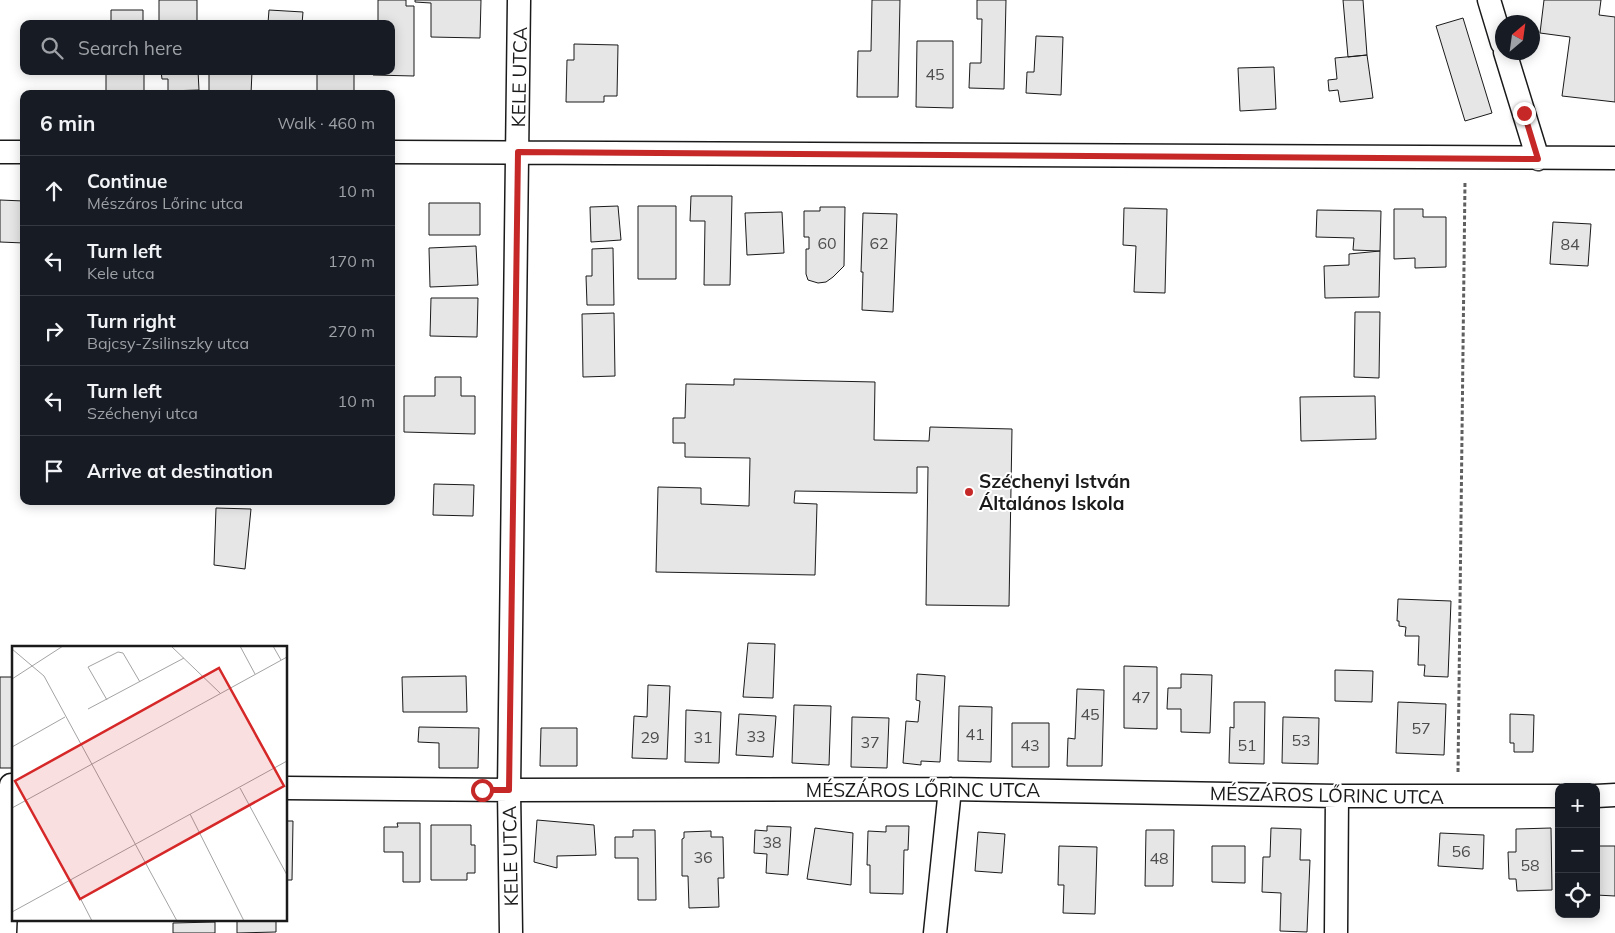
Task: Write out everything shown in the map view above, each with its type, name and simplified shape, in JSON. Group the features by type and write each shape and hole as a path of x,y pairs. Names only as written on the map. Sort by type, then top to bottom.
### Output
{"street":[{"name":"KELE UTCA","path":"511,933 509,790 520,0"},
{"path":"1489,0 1495,20"},
{"path":"1507,60 1538,159"},
{"path":"0,152 20,152"},
{"path":"395,152 1615,158"},
{"path":"5,933 8,785"},
{"name":"MÉSZÁROS LŐRINC UTCA","path":"288,788 509,790 950,789 1337,796 1555,796"},
{"path":"935,933 950,789"},
{"path":"1600,796 1615,795"},
{"path":"1336,933 1337,796"}],"path":[{"path":"1458,797 1465,158"}],"building":[{"path":"159,0 197,0 197,20 159,20"},
{"path":"378,0 406,0 406,6 414,6 414,76 373,75 395,75 395,20 378,20"},
{"path":"415,0 481,0 480,38 431,37 431,3 415,2"},
{"path":"872,0 900,0 898,97 857,97 858,51 871,51"},
{"path":"977,0 1006,0 1004,89 969,88 970,63 981,63 982,19 977,19"},
{"path":"1343,0 1363,0 1367,55 1348,57"},
{"path":"1544,0 1601,0 1599,15 1615,17 1615,102 1562,96 1570,37 1540,33"},
{"path":"111,10 143,10 143,20 111,20"},
{"path":"269,10 303,12 302,20 268,20"},
{"path":"1463,18 1492,113 1465,121 1436,26"},
{"path":"1036,36 1063,37 1061,95 1026,93 1027,72 1034,72"},
{"path":"917,41 953,41 953,108 916,107"},
{"path":"574,44 618,45 617,96 604,96 604,102 566,102 567,60 574,60"},
{"path":"1367,55 1373,98 1340,102 1338,90 1329,91 1328,80 1337,79 1335,58"},
{"path":"1274,67 1276,109 1240,111 1238,68"},
{"path":"106,75 144,75 144,90 106,90"},
{"path":"162,75 198,75 199,90 168,90 168,79 162,79"},
{"path":"209,75 252,75 251,90 209,90"},
{"path":"317,75 354,75 354,90 317,90"},
{"path":"691,196 732,196 730,285 704,285 705,221 690,221"},
{"path":"0,200 20,201 20,243 0,242"},
{"path":"429,203 480,203 480,235 429,235"},
{"path":"618,206 621,240 591,242 590,207"},
{"path":"638,206 676,206 676,279 638,279"},
{"path":"820,207 845,207 844,266 826,282 818,283 808,280 806,274 806,249 809,249 809,237 804,237 804,211 820,211"},
{"path":"1124,208 1167,209 1165,293 1134,292 1136,246 1123,245"},
{"path":"1394,209 1423,209 1423,217 1446,217 1446,267 1415,268 1415,258 1394,259"},
{"path":"1317,210 1381,211 1380,251 1353,250 1354,238 1316,237"},
{"path":"782,212 784,253 747,255 745,213"},
{"path":"863,213 897,214 893,312 862,310"},
{"path":"1553,222 1591,224 1588,266 1550,264"},
{"path":"476,246 478,285 430,287 429,248"},
{"path":"613,248 614,305 587,305 586,276 592,276 592,249"},
{"path":"1380,251 1379,297 1325,298 1324,266 1349,265 1349,254"},
{"path":"431,298 478,298 477,337 430,336"},
{"path":"1355,312 1380,312 1379,378 1354,377"},
{"path":"614,313 615,376 583,377 582,314"},
{"path":"435,377 461,377 461,396 475,396 475,434 404,432 404,396 435,396"},
{"name":"Széchenyi István Általános Iskola","path":"734,379 875,382 874,440 929,441 930,427 1012,429 1009,606 926,605 928,467 917,467 917,493 795,491 794,503 817,504 815,575 656,572 658,487 701,488 701,504 749,506 750,458 685,457 685,443 673,443 673,418 685,418 686,384 734,385"},
{"path":"1375,396 1376,439 1301,441 1300,397"},
{"path":"434,484 474,485 473,516 433,515"},
{"path":"216,508 251,509 245,569 214,565"},
{"path":"1398,599 1451,601 1448,677 1424,676 1425,665 1418,665 1419,636 1405,636 1406,627 1399,626 1399,621 1397,621"},
{"path":"748,643 775,644 773,698 743,697"},
{"path":"1124,666 1157,667 1157,729 1124,728"},
{"path":"1335,670 1373,671 1372,702 1335,701"},
{"path":"917,674 945,676 940,762 921,761 921,765 903,763 906,721 918,722 920,701 916,700"},
{"path":"1181,674 1212,675 1210,733 1181,732 1181,709 1167,709 1168,688 1181,688"},
{"path":"466,676 467,712 403,712 402,677"},
{"path":"0,677 12,677 12,768 0,768"},
{"path":"648,685 670,686 667,759 632,758 634,716 647,717"},
{"path":"1077,689 1104,690 1102,766 1067,766 1068,738 1075,739"},
{"path":"1234,702 1265,702 1264,764 1229,763 1230,727 1234,728"},
{"path":"1398,702 1446,704 1444,755 1396,753"},
{"path":"794,705 831,706 829,765 792,763"},
{"path":"959,706 992,707 991,762 958,761"},
{"path":"686,710 721,712 719,763 685,762"},
{"path":"739,714 776,716 773,757 736,755"},
{"path":"1510,714 1534,715 1533,752 1514,752 1514,743 1510,743"},
{"path":"852,717 889,718 887,768 851,767"},
{"path":"1283,717 1319,718 1318,764 1282,763"},
{"path":"1012,723 1049,723 1049,767 1012,767"},
{"path":"419,727 479,728 478,768 439,768 439,743 418,742"},
{"path":"541,728 577,728 577,766 540,766"},
{"path":"537,820 594,825 596,855 557,856 557,868 534,862"},
{"path":"288,821 293,821 292,880 288,880"},
{"path":"397,823 420,823 420,882 403,882 403,852 384,852 384,827 398,827"},
{"path":"431,825 471,825 471,845 475,845 475,873 467,873 467,880 431,880"},
{"path":"767,826 791,827 788,875 766,873 767,854 754,853 755,830 767,831"},
{"path":"886,826 909,826 908,850 904,850 903,894 870,893 870,865 867,865 868,831 886,832"},
{"path":"815,828 853,833 851,885 807,879"},
{"path":"1271,828 1301,829 1300,860 1310,860 1307,932 1280,931 1281,893 1262,892 1263,857 1270,857"},
{"path":"1551,828 1552,890 1517,891 1516,879 1509,879 1508,852 1516,852 1516,829"},
{"path":"633,830 655,830 656,900 638,900 638,858 615,858 615,837 633,837"},
{"path":"1146,830 1174,830 1173,886 1145,886"},
{"path":"711,831 711,837 723,837 724,878 718,878 719,907 689,908 688,876 682,876 682,839 684,838 684,832"},
{"path":"978,832 1005,834 1002,873 975,871"},
{"path":"1440,833 1484,835 1483,869 1438,866"},
{"path":"1059,846 1097,847 1095,914 1063,913 1064,885 1058,885"},
{"path":"1212,846 1245,846 1245,883 1212,882"},
{"path":"1600,846 1615,846 1615,896 1600,895"},
{"path":"237,920 276,920 276,932 237,933"},
{"path":"215,922 215,933 173,933 173,923"}],"place":[{"name":"Széchenyi István Általános Iskola","path":"969,492"}],"route":[{"path":"482,790 509,790 518,152 1538,159 1524,113"}]}
